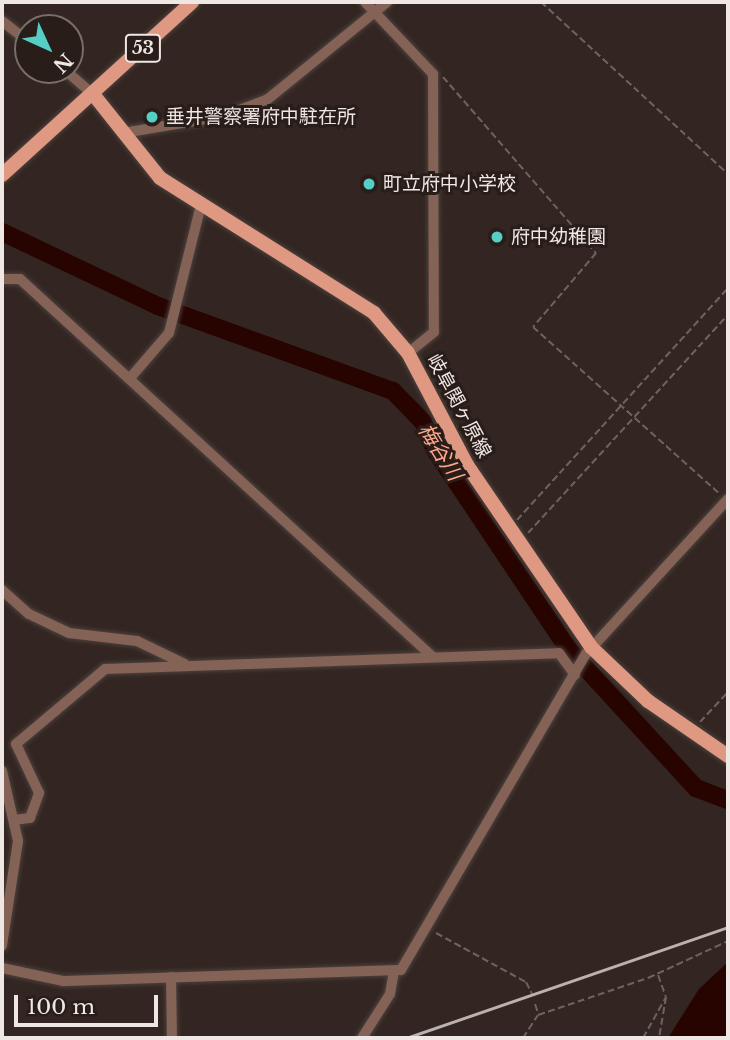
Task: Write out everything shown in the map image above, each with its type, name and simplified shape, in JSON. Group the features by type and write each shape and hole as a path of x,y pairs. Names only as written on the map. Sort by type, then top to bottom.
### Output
{"main road":[{"name":"53","path":"93,93 192,2"},
{"name":"岐阜関ヶ原線","path":"93,93 160,178 356,296 408,353 467,465 589,651 690,734 728,756"},
{"path":"2,175 93,93"}],"street":[{"path":"123,133 224,116 268,99 315,64 369,5 387,2"},
{"path":"369,5 433,75 433,332 408,353"},
{"path":"82,84 93,93"},
{"path":"131,377 172,326 201,205"},
{"path":"2,279 20,279 131,377 433,657"},
{"path":"2,968 63,981 394,971 408,966 589,651 727,500"},
{"path":"2,590 29,614 69,633 137,641 185,664"},
{"path":"15,820 30,818 39,793 34,773 15,751 23,737 105,668 559,653 576,672"},
{"path":"2,771 15,820 14,883 2,946"},
{"path":"362,1038 390,994 394,971"},
{"path":"171,977 172,1038"}],"path":[{"path":"541,2 728,174"},
{"path":"433,75 443,76 596,253 533,327 727,500"},
{"path":"510,528 728,288"},
{"path":"519,542 728,314"},
{"path":"690,734 728,692"},
{"path":"429,929 526,982 532,994"},
{"path":"523,1038 538,1015 657,974 728,941"},
{"path":"657,974 666,997 659,1038"},
{"path":"643,1038 666,997"},
{"path":"535,1004 538,1015"}],"shaded area":[{"path":"728,962 728,1038 668,1038 699,989"}],"waterway":[{"name":"梅谷川","path":"2,232 158,306 393,391 423,422 435,450 569,650 696,788 728,800"}],"railway":[{"path":"406,1038 728,927"}],"place":[{"name":"垂井警察署府中駐在所","path":"152,117"},
{"name":"町立府中小学校","path":"369,184"},
{"name":"府中幼稚園","path":"497,237"}]}
